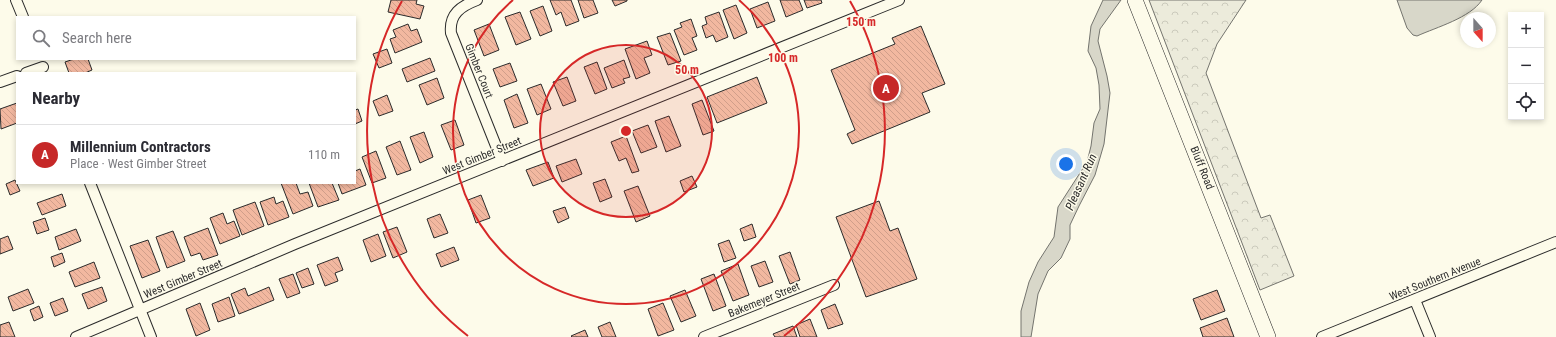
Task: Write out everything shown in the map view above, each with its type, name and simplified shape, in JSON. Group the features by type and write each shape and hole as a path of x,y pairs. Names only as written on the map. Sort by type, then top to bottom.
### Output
{"main road":[{"name":"Bluff Road","path":"1136,5 1268,337"}],"street":[{"path":"16,0 23,16"},
{"name":"Gimber Court","path":"476,0 466,4 454,14 451,33 502,161"},
{"name":"West Gimber Street","path":"76,337 295,244 899,0"},
{"path":"28,72 43,66"},
{"path":"0,82 16,76"},
{"path":"90,184 151,337"},
{"name":"West Southern Avenue","path":"1322,337 1556,242"},
{"name":"Bakemeyer Street","path":"704,337 834,285"},
{"path":"1415,300 1430,337"}],"green space":[{"path":"1149,0 1246,0 1217,44 1206,73 1261,218 1270,215 1294,276 1260,290"}],"water":[{"name":"Pleasant Run","path":"1103,0 1121,0 1100,29 1098,41 1110,93 1104,144 1095,175 1070,225 1070,239 1061,258 1048,271 1038,294 1031,337 1021,337 1021,311 1029,282 1038,262 1054,237 1058,207 1087,162 1091,146 1094,123 1100,109 1099,85 1096,68 1088,51 1091,26"},
{"path":"1397,0 1482,0 1470,12 1460,12 1460,17 1417,36 1413,35 1407,28"}],"building":[{"path":"391,0 417,0 416,4 424,6 420,19 388,12"},
{"path":"550,0 571,0 579,21 566,26 561,12 556,15"},
{"path":"578,0 593,0 598,13 584,18"},
{"path":"612,0 627,0 627,1 615,6"},
{"path":"780,0 799,0 803,10 786,17"},
{"path":"804,0 821,0 822,3 807,8"},
{"path":"768,2 775,21 757,28 750,9"},
{"path":"736,5 747,33 734,39 723,10"},
{"path":"543,6 552,31 540,36 530,11"},
{"path":"520,12 531,39 516,45 505,17"},
{"path":"719,12 728,37 716,42 713,35 706,38 702,26 707,24 705,17"},
{"path":"691,19 697,36 692,38 697,50 684,55 674,30 682,27 680,23"},
{"path":"408,24 411,31 417,29 422,42 395,53 390,39 396,37 393,30"},
{"path":"489,24 499,50 484,56 474,30"},
{"path":"921,26 945,84 922,93 930,112 852,144 847,134 855,130 831,70 895,44 892,38"},
{"path":"670,33 681,61 668,65 657,37"},
{"path":"647,41 652,55 644,58 650,73 636,79 625,49"},
{"path":"387,49 392,63 379,68 373,54"},
{"path":"430,58 435,71 407,82 402,69"},
{"path":"71,60 88,60 92,70 87,72 69,72 65,62"},
{"path":"624,60 630,77 623,79 625,83 612,88 604,68"},
{"path":"597,62 607,89 595,94 584,67"},
{"path":"510,63 517,81 500,87 493,69"},
{"path":"567,77 576,101 563,106 553,82"},
{"path":"757,77 767,103 717,123 707,97"},
{"path":"437,78 444,98 427,105 419,85"},
{"path":"541,84 551,109 537,115 527,89"},
{"path":"517,94 528,123 514,128 504,100"},
{"path":"387,95 393,111 379,116 373,101"},
{"path":"702,100 714,131 703,135 692,104"},
{"path":"16,103 16,123 1,129 0,109"},
{"path":"358,109 362,121 356,124 356,110"},
{"path":"669,116 681,146 666,152 655,121"},
{"path":"455,120 464,145 451,150 441,125"},
{"path":"648,125 657,147 641,153 632,131"},
{"path":"424,132 433,157 420,163 410,137"},
{"path":"626,136 639,171 632,173 626,158 619,161 611,142"},
{"path":"400,141 411,170 397,175 386,147"},
{"path":"376,151 386,178 372,183 362,157"},
{"path":"576,159 582,174 562,182 556,166"},
{"path":"548,162 554,178 533,186 526,170"},
{"path":"360,169 366,185 342,194 338,184 356,184 356,171"},
{"path":"692,176 697,187 684,192 680,181"},
{"path":"605,179 612,197 600,202 593,183"},
{"path":"15,180 20,191 10,195 6,184"},
{"path":"281,184 296,184 300,194 308,192 313,206 293,214"},
{"path":"309,184 332,184 339,200 318,207"},
{"path":"638,186 650,216 636,222 624,191"},
{"path":"62,194 66,206 42,215 37,203"},
{"path":"481,195 490,218 476,223 468,200"},
{"path":"274,197 276,204 283,201 289,217 268,225 260,202"},
{"path":"879,201 890,231 898,228 917,279 866,297 836,217"},
{"path":"255,202 264,226 242,235 233,210"},
{"path":"565,207 569,218 558,223 553,211"},
{"path":"223,213 227,224 234,221 240,236 220,244 210,218"},
{"path":"440,214 448,233 434,238 427,219"},
{"path":"45,218 49,230 37,234 33,222"},
{"path":"752,224 756,237 744,241 740,229"},
{"path":"397,227 407,252 393,258 383,232"},
{"path":"208,228 218,255 203,260 200,253 191,256 184,237"},
{"path":"76,229 81,241 59,250 55,237"},
{"path":"173,231 185,261 167,268 156,237"},
{"path":"378,234 386,256 371,262 363,240"},
{"path":"8,236 13,249 0,254 0,239"},
{"path":"148,240 160,271 142,278 130,246"},
{"path":"729,240 736,258 724,262 718,244"},
{"path":"454,247 459,260 441,267 436,254"},
{"path":"790,252 800,280 790,284 779,256"},
{"path":"62,253 65,262 54,267 51,257"},
{"path":"338,257 343,270 335,273 338,281 325,286 317,265"},
{"path":"765,261 773,282 759,287 751,266"},
{"path":"94,262 100,278 75,287 69,272"},
{"path":"738,264 749,295 733,301 721,271"},
{"path":"308,268 314,284 302,288 296,273"},
{"path":"293,274 300,293 287,298 279,279"},
{"path":"714,274 726,306 713,311 701,279"},
{"path":"102,287 107,301 88,309 82,294"},
{"path":"269,287 274,300 239,314 231,294 245,288 248,296"},
{"path":"28,289 34,303 13,311 8,297"},
{"path":"685,290 696,316 681,322 670,296"},
{"path":"1217,290 1225,311 1201,320 1193,299"},
{"path":"229,297 235,316 218,322 212,304"},
{"path":"63,298 68,311 55,316 50,303"},
{"path":"200,303 210,330 196,336 186,309"},
{"path":"663,303 674,330 658,336 648,309"},
{"path":"835,304 843,324 828,329 821,310"},
{"path":"39,306 43,317 34,321 30,310"},
{"path":"1227,318 1234,337 1203,337 1200,328"},
{"path":"810,319 817,337 800,337 796,325"},
{"path":"9,322 15,337 0,337 0,325"},
{"path":"610,322 616,337 602,337 598,327"},
{"path":"793,326 797,337 775,337 773,334"},
{"path":"585,330 588,337 571,336"}],"place":[{"name":"Millennium Contractors","path":"886,88"}]}
